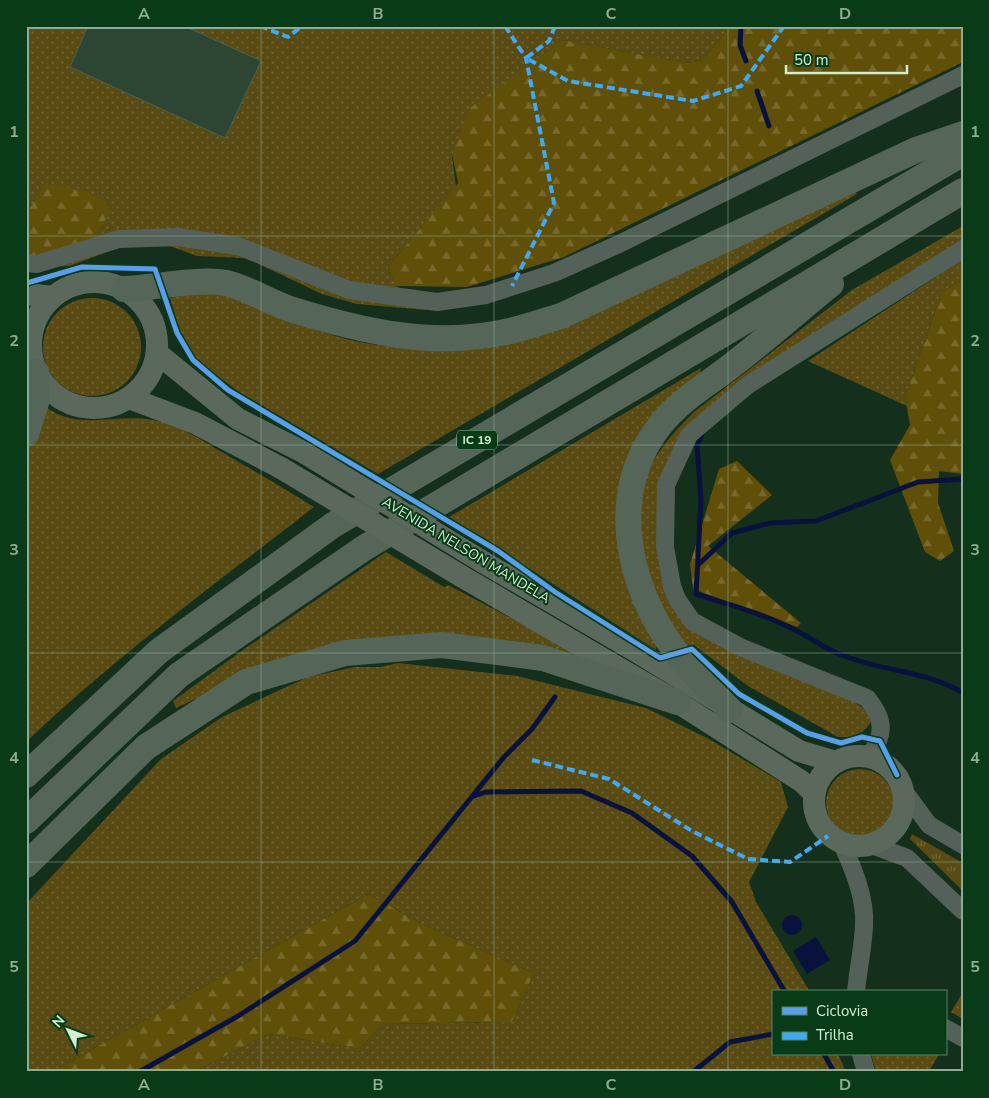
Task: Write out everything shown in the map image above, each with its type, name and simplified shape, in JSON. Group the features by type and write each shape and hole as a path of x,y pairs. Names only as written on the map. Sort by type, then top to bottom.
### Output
{"highway":[{"path":"124,289 186,283 226,283 288,308 368,331 408,337 461,338 510,331 561,316 916,150 963,134"},
{"name":"IC 19","path":"26,775 159,651 334,525 963,153"},
{"name":"IC 19","path":"26,821 179,675 364,548 963,191"},
{"path":"730,710 676,653 648,609 638,584 631,558 629,523 631,488 637,466 661,423 686,399 732,366 898,228"},
{"path":"26,434 36,403 36,372"},
{"path":"26,865 146,747 246,682 345,654 442,645 543,658 677,702"}],"main road":[{"path":"95,282 110,284 124,289 143,305 155,328 156,353 147,378 129,398 113,406 95,408 77,406 61,399 47,388 36,372 31,355 29,333 38,315 52,297 80,284 95,282"},
{"path":"26,294 52,297"},
{"name":"AVENIDA NELSON MANDELA","path":"156,353 238,419 305,454 482,562 634,650 799,751 836,762"},
{"name":"AVENIDA NELSON MANDELA","path":"129,398 195,423 281,468 677,702 801,781 814,793"},
{"path":"868,757 884,764 896,775 904,791 906,806 898,825 886,838 872,845 857,847 842,844 828,836 816,816 814,793 819,780 836,762 846,758 868,757"}],"lane":[{"path":"26,263 37,264 119,239 178,237 238,246 349,290 437,302 486,295 554,273 619,244 963,75"},
{"path":"868,757 880,741 880,726 876,710 867,698 740,648 692,621 677,599 672,586 665,548 666,485 689,435 748,385 963,249"},
{"path":"904,791 929,824 963,845"},
{"path":"842,844 854,873 864,924 856,990"},
{"path":"872,845 907,858 963,911"},
{"path":"946,1029 963,1038"},
{"path":"862,1056 866,1072"}],"green space":[{"path":"26,26 731,26 701,61 685,63 563,40 452,157 456,186 388,267 396,286 426,310 357,304 322,294 246,258 197,256 167,245 128,244 70,266 26,267"},
{"path":"731,26 963,26 963,62 564,257 467,287 396,286 388,267 458,183 452,154 470,108 563,40 686,63 701,61"},
{"path":"57,185 96,195 108,205 111,211 102,225 85,243 26,259 26,214 45,186"},
{"path":"853,190 857,194 378,474 239,392 195,358 180,332 170,298 206,292 223,294 311,328 347,339 377,345 401,347 462,345"},
{"path":"963,226 963,243 698,423 661,493 684,618 850,699 866,710 872,720 866,729 854,736 838,737 748,686 694,645 685,646 658,604 648,578 640,531 643,487 646,476 663,446 694,412 852,290"},
{"path":"963,259 963,279 942,292 905,396 907,406 808,361"},
{"path":"963,279 963,474 939,471 938,503 954,551 940,561 925,552 890,460 910,425 905,396 942,292"},
{"path":"92,298 111,302 127,312 137,328 141,347 137,366 127,382 111,392 92,396 73,392 57,382 47,366 43,347 47,328 57,312 73,302"},
{"path":"701,368 698,381 668,406 623,559 628,589 657,641 656,650 449,517"},
{"path":"45,406 57,414 83,420 139,418 172,425 314,507 131,650 60,710 26,742 26,453"},
{"path":"737,461 772,495 708,546 801,623 797,627 693,589 690,564 719,469"},
{"path":"386,552 444,587 448,585 581,655 524,647 274,663 176,708 173,701 243,650"},
{"path":"398,663 517,676 646,708 707,738 781,782 788,807 749,882 756,902 809,990 772,990 772,1056 839,1056 846,1072 194,1072 269,1034 360,1049 382,1024 512,1022 534,973 424,925 368,894 52,1072 26,1072 26,904 161,759 222,717 308,677 355,667 380,667"},
{"path":"860,769 873,772 884,779 891,790 894,803 891,816 884,827 873,834 860,837 847,834 836,827 829,816 826,803 829,790 836,779 847,772"},
{"path":"912,834 963,863 963,891 910,839"},
{"path":"368,894 424,925 534,973 512,1022 382,1024 360,1049 269,1034 194,1072 52,1072"},
{"path":"963,992 963,1019 951,1012"},
{"path":"872,1056 938,1056 929,1072 876,1072"}],"shaded area":[{"path":"792,915 799,918 802,925 799,932 792,935 785,932 782,925 785,918"},
{"path":"816,937 830,960 807,974 793,951"}],"building":[{"path":"88,26 184,26 261,61 225,138 70,67"}],"waterway":[{"path":"741,26 740,45 746,61"},
{"path":"757,91 769,126"},
{"path":"703,432 697,445 701,500 696,594 772,620 840,654 862,662 936,680 963,693"},
{"path":"698,565 732,533 770,523 816,521 918,482 963,479"},
{"path":"139,1072 238,1016 355,941 504,757 532,729 555,697"},
{"path":"474,796 486,792 581,791 632,813 692,856 732,902 784,990"},
{"path":"693,1072 730,1042 772,1034"},
{"path":"825,1056 834,1072"}],"marked path":[{"path":"260,26 288,37 302,26"},
{"path":"505,26 526,58 554,203 512,286"},
{"path":"555,26 549,41 526,58 568,81 693,101 741,86 784,26"},
{"path":"532,760 609,779 692,831 748,859 790,862 828,836"}],"cycle path":[{"path":"26,285 27,283 82,267 155,269 177,333 193,360 228,390 498,551 555,592 660,658 692,649 739,694 807,733 841,743 862,737 880,741 897,775"}]}
